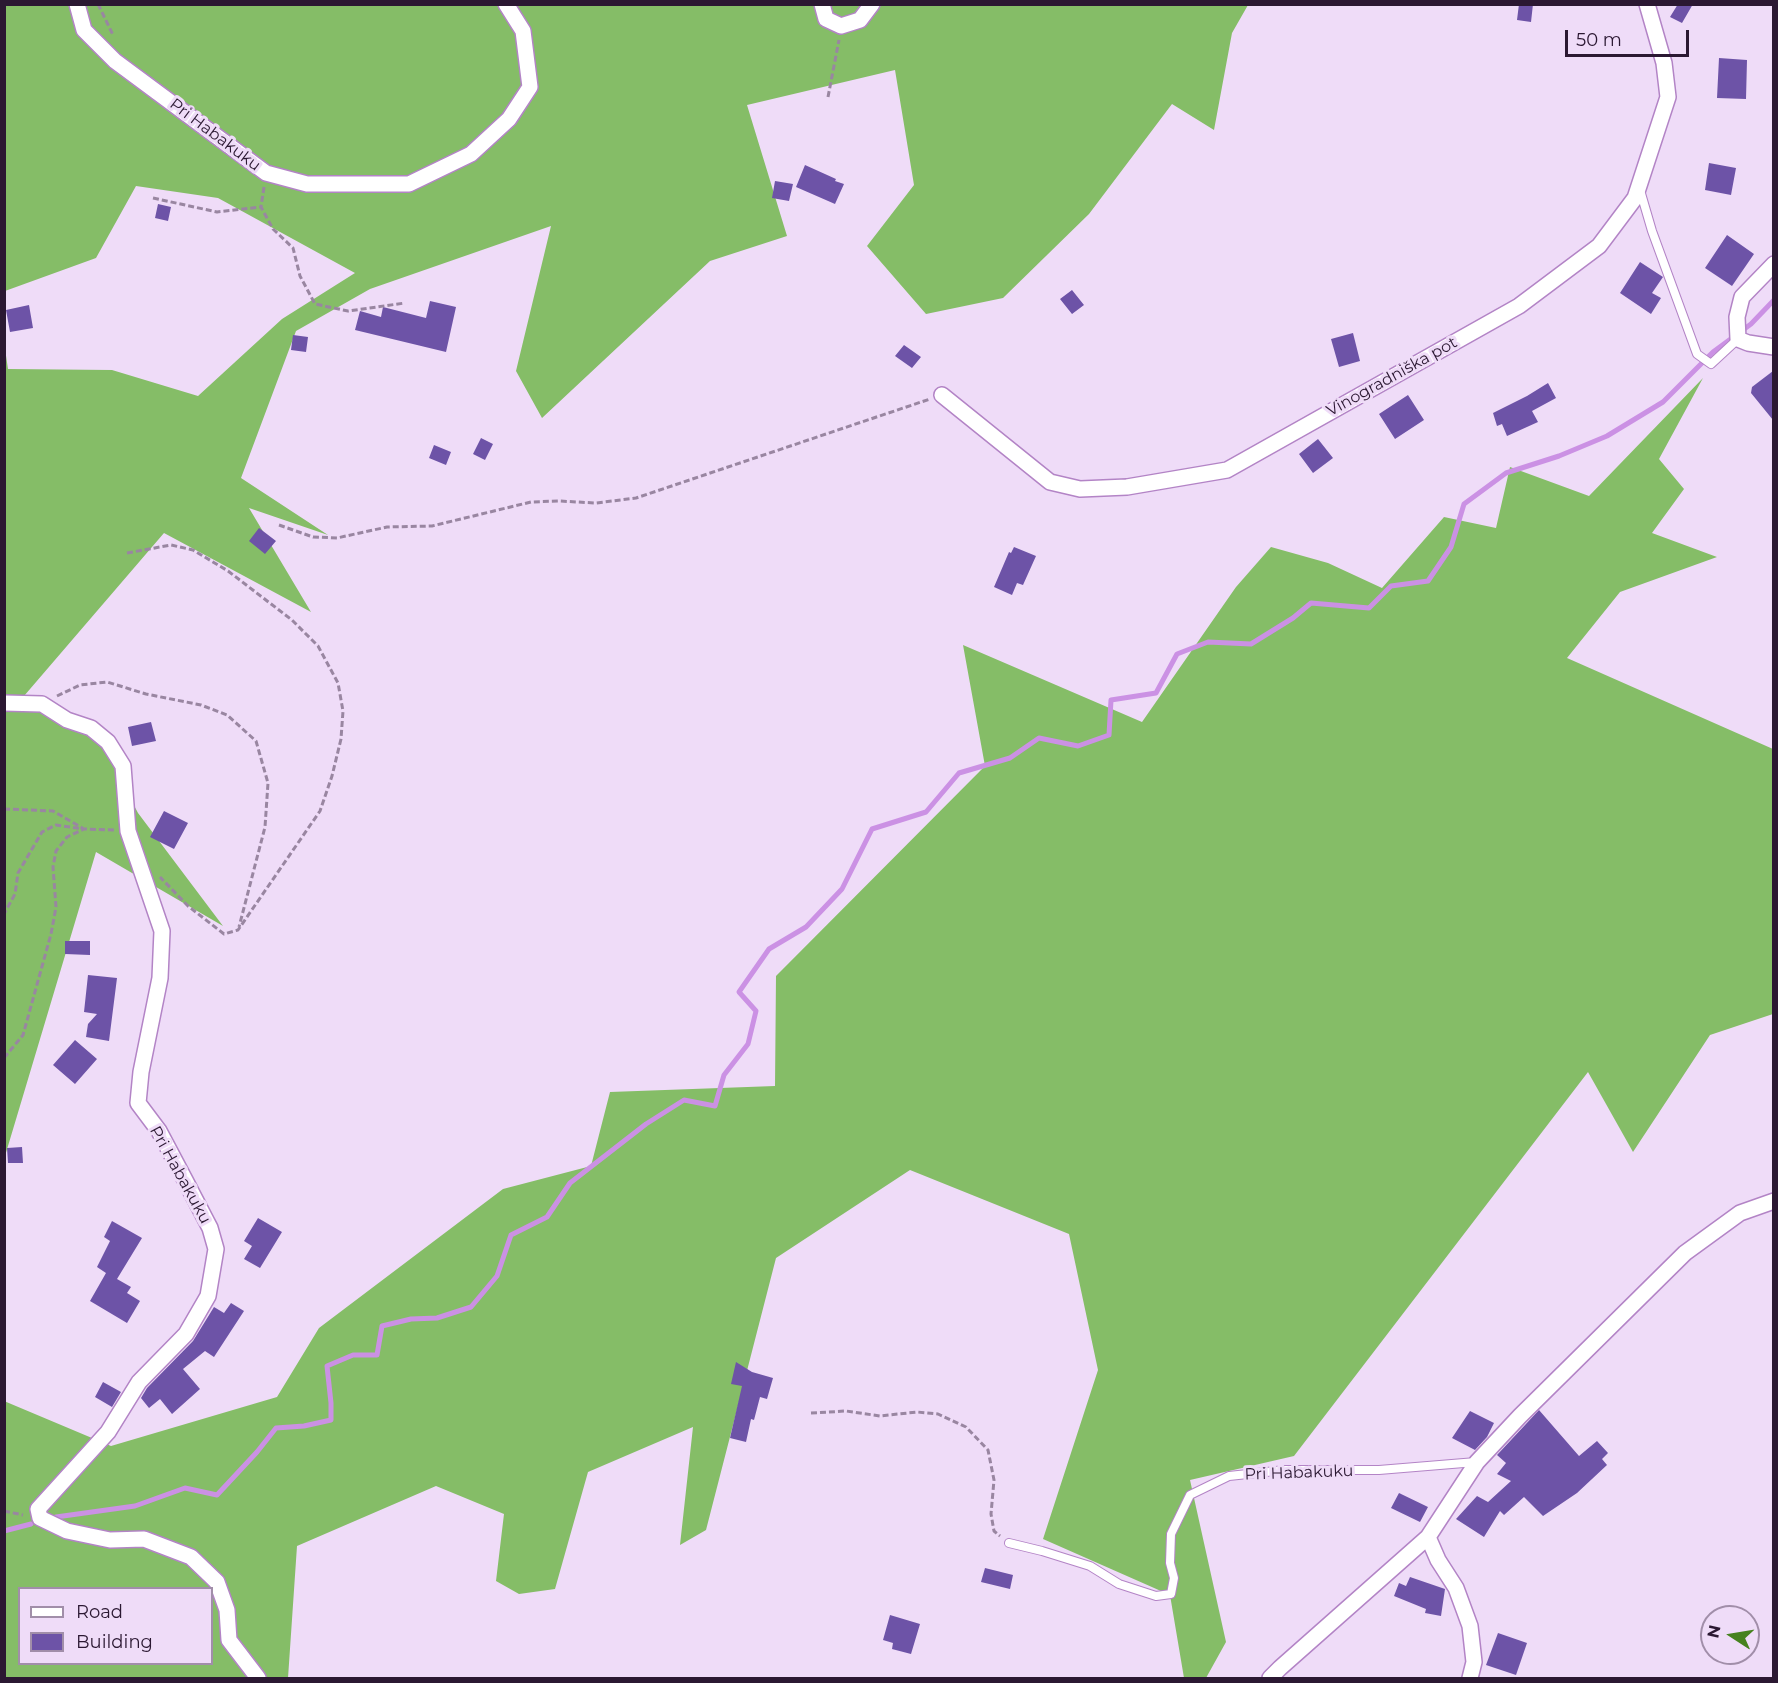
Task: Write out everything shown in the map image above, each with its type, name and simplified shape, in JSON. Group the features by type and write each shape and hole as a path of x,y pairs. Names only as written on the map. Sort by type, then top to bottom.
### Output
{"street":[{"name":"Pri Habakuku","path":"76,4 84,30 115,61 266,173"},
{"path":"266,173 307,184 409,184 471,154 509,119 530,87 523,31 506,4"},
{"path":"822,4 826,19 841,26 860,20 872,4"},
{"name":"Vinogradniška pot","path":"942,395 1050,482 1080,489 1127,487 1227,470 1519,306 1599,246 1635,198 1668,97 1664,63 1647,4"},
{"path":"1773,264 1742,297 1737,321 1738,338 1748,344 1773,347"},
{"name":"Pri Habakuku","path":"4,702 42,704 67,720 91,728 108,742 123,766 128,831 162,931 160,978 141,1072 138,1103 159,1131 210,1228 216,1249 208,1296 186,1334 139,1382 108,1432 38,1509 40,1518 67,1531 110,1540 144,1539 191,1557 217,1582 227,1610 229,1640 258,1678"},
{"path":"1270,1678 1428,1537 1477,1462 1520,1416 1685,1253 1740,1213 1773,1201"},
{"path":"1428,1537 1438,1560 1456,1588 1470,1626 1474,1662 1470,1678"}],"lane":[{"path":"1639,185 1652,231 1697,354 1711,364 1738,338"},
{"name":"Pri Habakuku","path":"1009,1543 1090,1566 1119,1584 1156,1596 1171,1594 1174,1578 1170,1563 1171,1534 1180,1514 1190,1495 1229,1476 1285,1470 1379,1470 1477,1462"}],"path":[{"path":"828,97 841,26"},
{"name":"Pri Habakuku","path":"261,207 266,173"},
{"path":"153,198 217,212 261,207 273,229 293,248 300,276 315,304 348,311 405,303"},
{"path":"279,525 313,537 337,538 387,527 432,526 531,502 596,503 636,498 942,395"},
{"path":"127,553 171,545 193,550 228,571 292,620 318,646 338,683 343,711 332,776 320,811 238,930 224,934 188,906 157,874"},
{"path":"42,704 80,685 107,682 146,694 201,705 227,715 256,741 268,783 265,827 238,930"},
{"path":"4,808 53,810 84,829"},
{"path":"4,914 15,894 18,873 42,832 56,825 128,831"},
{"path":"4,1058 23,1035 51,934 56,907 53,867 56,851 67,837 84,829"},
{"path":"811,1413 846,1411 880,1416 917,1412 938,1414 966,1427 988,1450 994,1480 991,1514 994,1531 1009,1543"}],"green space":[{"path":"5,5 1248,5 1232,33 1214,130 1172,104 1089,214 1003,298 926,314 867,246 914,185 895,70 747,105 787,236 710,261 542,418 516,371 551,226 370,289 296,331 241,478 328,535 249,508 311,612 164,533 18,703 91,724 138,813 223,926 96,852 5,1156 4,342 8,369 112,370 198,396 282,319 355,273 218,198 136,186 96,258 5,291"},
{"path":"1703,378 1659,459 1684,489 1652,533 1717,557 1620,592 1567,658 1773,749 1773,1014 1710,1035 1633,1152 1588,1072 1294,1456 1190,1480 1226,1642 1206,1678 1184,1678 1170,1595 1043,1539 1098,1370 1069,1234 910,1170 776,1258 706,1530 680,1545 693,1427 588,1472 555,1589 519,1594 496,1581 504,1514 436,1486 297,1546 288,1678 5,1678 4,1401 111,1446 277,1397 319,1328 503,1189 591,1166 610,1092 775,1086 776,976 985,766 963,645 1142,722 1236,587 1271,547 1328,563 1382,588 1444,517 1496,528 1510,467 1589,496"}],"building":[{"path":"1519,4 1533,4 1531,22 1517,20"},
{"path":"1678,4 1693,4 1682,23 1670,17"},
{"path":"1719,58 1747,60 1746,99 1717,98"},
{"path":"1709,163 1736,168 1731,195 1705,190"},
{"path":"805,165 844,184 835,204 796,187"},
{"path":"775,181 793,184 789,201 772,198"},
{"path":"158,204 171,207 168,221 155,218"},
{"path":"1727,235 1754,254 1732,286 1705,268"},
{"path":"1640,262 1663,277 1652,293 1661,298 1651,314 1620,293"},
{"path":"1072,290 1084,305 1072,314 1060,299"},
{"path":"430,301 456,307 446,352 355,330 360,311 381,317 383,307 426,318"},
{"path":"29,305 33,328 10,332 6,310"},
{"path":"1353,333 1360,361 1339,367 1331,339"},
{"path":"293,335 308,337 306,352 291,350"},
{"path":"904,345 921,357 912,368 895,356"},
{"path":"1773,371 1773,420 1751,393 1752,387"},
{"path":"1548,383 1556,398 1532,411 1538,422 1507,436 1502,424 1497,426 1493,413"},
{"path":"1408,395 1424,420 1395,439 1379,414"},
{"path":"481,438 493,444 485,460 473,454"},
{"path":"1318,439 1333,458 1313,473 1299,454"},
{"path":"434,445 451,452 446,465 429,458"},
{"path":"259,528 276,541 265,554 249,541"},
{"path":"1014,547 1036,556 1023,585 1017,583 1012,595 994,587 1009,552 1011,553"},
{"path":"151,722 156,741 132,746 128,727"},
{"path":"164,811 188,823 174,849 150,837"},
{"path":"65,941 90,941 90,955 65,954"},
{"path":"88,975 117,978 109,1041 86,1037 88,1024 97,1014 84,1012"},
{"path":"75,1040 97,1059 75,1084 53,1065"},
{"path":"22,1147 23,1163 8,1163 7,1148"},
{"path":"258,1218 282,1232 260,1268 244,1259 252,1246 244,1241"},
{"path":"112,1221 142,1238 117,1279 131,1287 127,1293 140,1301 127,1323 90,1301 106,1273 97,1267 110,1241 104,1237"},
{"path":"231,1303 244,1311 214,1357 205,1351 183,1369 200,1389 172,1414 160,1399 149,1408 141,1398 147,1388 193,1341 214,1307 224,1313"},
{"path":"736,1362 752,1372 773,1378 767,1399 760,1397 754,1420 751,1419 746,1442 730,1438 742,1386 731,1384"},
{"path":"103,1382 121,1392 112,1407 95,1397"},
{"path":"1539,1410 1579,1456 1597,1441 1608,1453 1602,1459 1607,1465 1577,1493 1543,1516 1524,1497 1504,1515 1500,1511 1484,1537 1456,1519 1477,1496 1488,1502 1511,1481 1497,1474 1506,1463 1497,1455"},
{"path":"1470,1411 1494,1423 1487,1437 1475,1450 1452,1438"},
{"path":"1399,1493 1428,1507 1420,1522 1391,1508"},
{"path":"985,1568 1013,1575 1010,1589 981,1582"},
{"path":"1410,1577 1445,1589 1441,1616 1425,1613 1426,1609 1394,1596 1399,1583 1406,1586"},
{"path":"890,1615 920,1624 911,1654 892,1649 893,1643 883,1640"},
{"path":"1498,1633 1527,1643 1516,1675 1486,1665"}],"waterway":[{"path":"56,1517 135,1506 185,1488 217,1495 276,1428 304,1426 331,1420 327,1366 353,1355 377,1355 382,1326 411,1319 437,1318 471,1307 497,1276 511,1235 547,1217 570,1183 646,1124 684,1100 715,1106 724,1075 748,1044 756,1011 739,992 769,949 806,927 842,889 872,829 926,812 959,773 1010,758 1039,738 1078,746 1109,735 1111,700 1156,693 1177,654 1208,642 1251,644 1293,618 1311,603 1369,608 1391,586 1428,581 1451,547 1464,504 1506,473 1559,456 1607,436 1663,402 1713,352 1751,324 1774,300"},
{"path":"4,1531 31,1524"}]}
